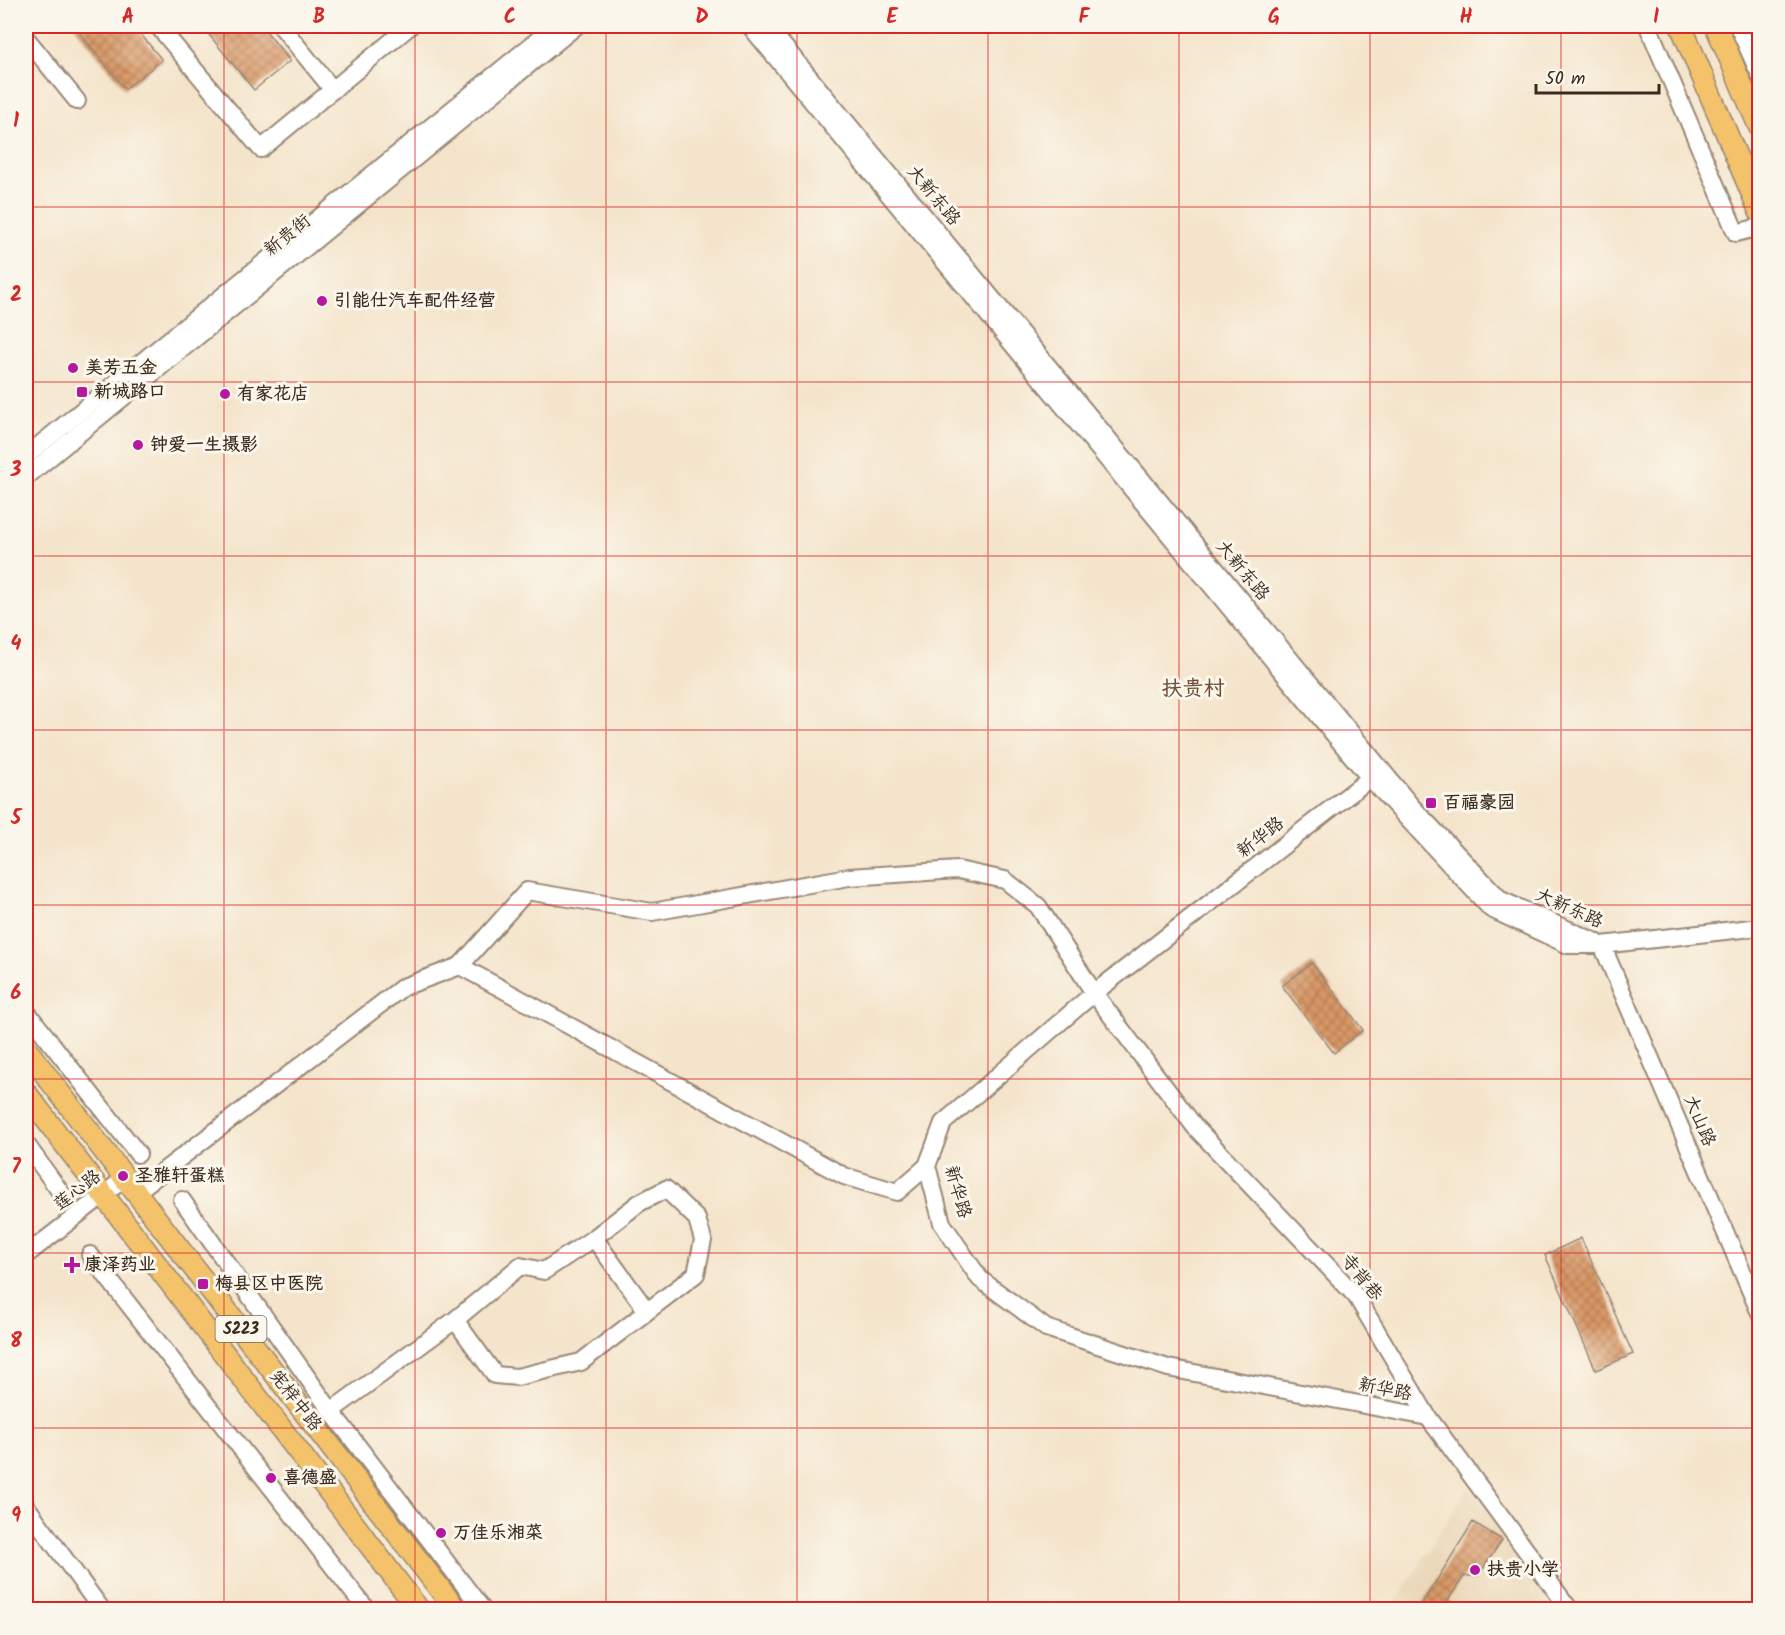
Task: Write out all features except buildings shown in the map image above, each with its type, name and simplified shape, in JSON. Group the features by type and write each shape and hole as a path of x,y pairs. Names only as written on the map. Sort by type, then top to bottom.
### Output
{"main road":[{"path":"1681,26 1760,212"},
{"path":"1716,26 1760,128"},
{"name":"宪梓中路","path":"26,1049 456,1610"},
{"name":"宪梓中路","path":"26,1093 419,1610"}],"street":[{"path":"158,26 261,149 410,26"},
{"path":"281,26 333,90"},
{"name":"新贵街","path":"26,456 555,26"},
{"name":"新贵街","path":"26,477 576,26"},
{"name":"大新东路","path":"750,26 1375,774 1413,808 1501,900 1602,945"},
{"name":"大新东路","path":"767,26 1375,774"},
{"path":"1647,26 1736,233 1760,226"},
{"path":"1738,26 1760,75"},
{"path":"26,38 76,101"},
{"name":"新华路","path":"1375,774 1094,993 943,1123 927,1166 942,1223 980,1279 1046,1328 1168,1368 1428,1418"},
{"name":"寺背巷","path":"460,966 527,891 652,912 849,877 958,870 1005,880 1038,906 1094,993 1195,1127 1356,1296 1428,1418 1570,1610"},
{"path":"1602,945 1760,927"},
{"name":"大山路","path":"1602,945 1760,1313"},
{"path":"460,966 844,1176 897,1192 927,1166"},
{"name":"莲心路","path":"26,1255 104,1195 130,1185 403,987 460,966"},
{"path":"26,1011 138,1154"},
{"path":"26,1144 64,1197"},
{"path":"331,1411 455,1320 520,1266 544,1271 594,1239 639,1203 666,1189 697,1219 703,1240 696,1274 581,1362 517,1377 495,1375 455,1320"},
{"path":"182,1200 331,1411 483,1610"},
{"path":"594,1239 647,1311"},
{"path":"90,1255 367,1610"},
{"path":"26,1506 102,1610"}],"shaded area":[{"name":"扶贵小学","path":"1468,1488 1507,1530 1558,1609 1391,1610"}],"place":[{"name":"引能仕汽车配件经营","path":"322,301"},
{"name":"美芳五金","path":"73,368"},
{"name":"新城路口","path":"82,392"},
{"name":"有家花店","path":"225,394"},
{"name":"钟爱一生摄影","path":"138,445"},
{"name":"百福豪园","path":"1431,803"},
{"name":"圣雅轩蛋糕","path":"123,1176"},
{"name":"康泽药业","path":"72,1265"},
{"name":"梅县区中医院","path":"203,1284"},
{"name":"喜德盛","path":"271,1478"},
{"name":"万佳乐湘菜","path":"441,1533"},
{"name":"扶贵小学","path":"1475,1570"}],"district":[{"name":"扶贵村","path":"1193,689"}]}
